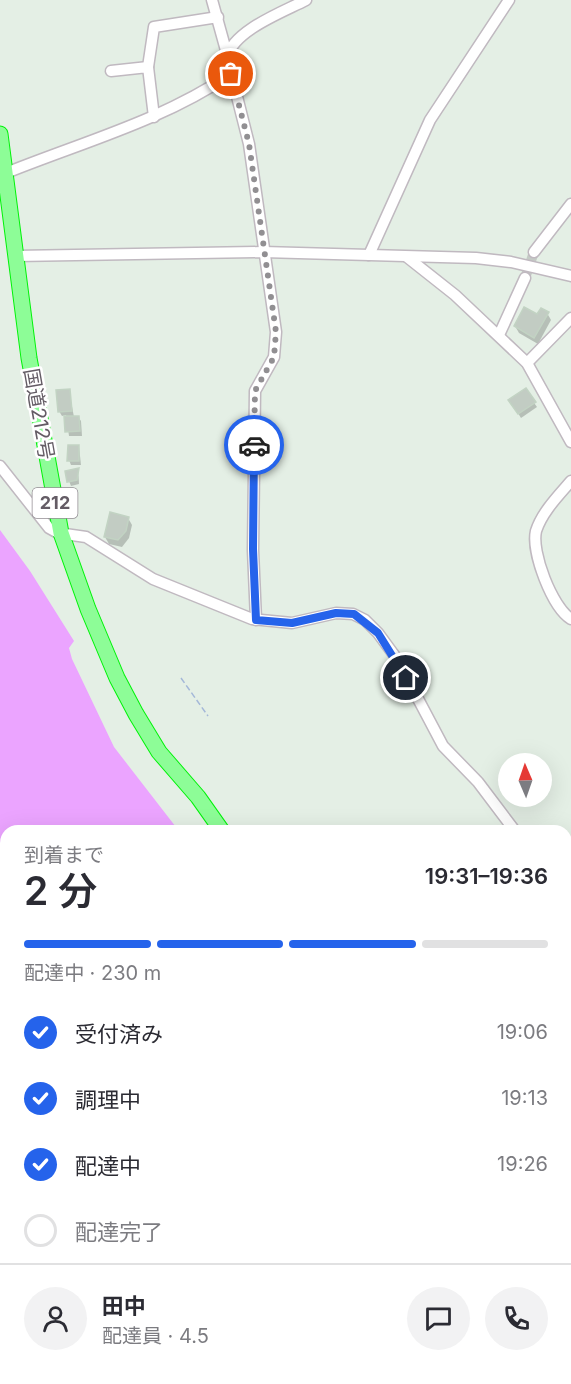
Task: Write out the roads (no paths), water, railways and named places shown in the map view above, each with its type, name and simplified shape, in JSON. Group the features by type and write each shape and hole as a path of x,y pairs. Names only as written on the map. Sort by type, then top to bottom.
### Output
{"highway":[{"name":"国道212号","path":"0,134 3,175 29,358 61,533 88,609 117,678 136,714 159,752 198,797 218,825"}],"street":[{"path":"212,0 249,144 262,252 276,332 274,357 255,391 253,549 256,620"},
{"path":"227,54 257,25 306,0"},
{"path":"369,255 430,120 509,0"},
{"path":"154,117 148,67 154,27 218,17"},
{"path":"111,71 148,67"},
{"path":"3,175 181,106 231,74"},
{"path":"534,252 571,204"},
{"path":"15,256 262,252 369,255 511,262 571,276"},
{"path":"407,257 455,295 527,363 571,442"},
{"path":"499,335 525,278"},
{"path":"527,363 571,318"},
{"path":"0,466 49,528 61,533 86,537 153,579 256,620 292,623 336,613 354,614 365,620 378,633 397,659 443,746 478,782 510,825"},
{"path":"571,481 549,507 536,531 536,543 549,593 564,615 571,619"}],"tunnel":[{"path":"525,278 534,252"}]}
